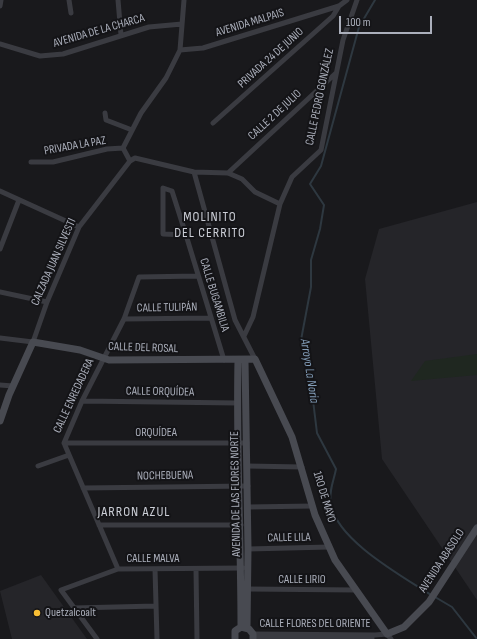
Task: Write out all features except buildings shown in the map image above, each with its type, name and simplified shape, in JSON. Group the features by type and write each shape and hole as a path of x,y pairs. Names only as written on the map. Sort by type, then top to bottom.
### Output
{"street":[{"path":"0,0 0,6"},
{"path":"69,0 71,13"},
{"path":"118,0 121,35"},
{"path":"184,0 180,50 166,78 141,112 123,148 130,161 135,158 141,158 194,172 228,173 242,179 255,192 280,204 253,317 244,336"},
{"path":"348,0 353,8"},
{"name":"AVENIDA MALPAIS","path":"180,50 203,48 339,6 348,0"},
{"name":"CALLE PEDRO GONZÁLEZ","path":"280,204 286,187 292,177 321,150 342,40 357,0"},
{"name":"PRIVADA 24 DE JUNIO","path":"213,123 333,16 339,6"},
{"name":"AVENIDA DE LA CHARCA","path":"0,44 40,56 63,54 149,26 182,24"},
{"name":"CALLE 2 DE JULIO","path":"228,173 336,73"},
{"path":"106,113 106,120 132,130"},
{"name":"PRIVADA LA PAZ","path":"31,162 53,162 108,149 123,148"},
{"name":"CALZADA JUAN SILVESTI","path":"0,421 13,386 33,342 46,302 79,227 130,161"},
{"path":"194,172 235,320 255,359"},
{"name":"CALLE BUGAMBILIA","path":"186,235 163,234 163,188 172,191 186,235 224,360"},
{"path":"0,191 79,227"},
{"path":"0,249 19,200"},
{"name":"CALLE ENREDADERA","path":"118,569 64,443 82,401 124,319 140,277 198,276"},
{"path":"0,292 46,302"},
{"name":"CALLE TULIPÁN","path":"124,319 211,318"},
{"path":"0,338 33,342"},
{"name":"CALLE DEL ROSAL","path":"33,342 80,350 109,360 255,359"},
{"name":"1RO DE MAYO","path":"255,359 292,437 303,467 313,506 335,560 389,636"},
{"name":"AVENIDA DE LAS FLORES NORTE","path":"238,360 237,442 241,525 248,589 244,627"},
{"name":"AVENIDA DE LAS FLORES NORTE","path":"244,627 245,569 248,549 246,360"},
{"path":"0,385 13,386"},
{"name":"CALLE ORQUÍDEA","path":"82,401 237,403"},
{"name":"ORQUÍDEA","path":"64,443 247,442"},
{"path":"38,466 69,455"},
{"path":"247,466 303,467"},
{"name":"NOCHEBUENA","path":"83,488 248,486"},
{"path":"248,507 313,506"},
{"path":"99,525 241,525"},
{"name":"AVENIDA ABASOLO","path":"389,636 404,627 429,602 439,589 477,528"},
{"name":"CALLE LILA","path":"248,549 329,547"},
{"name":"CALLE MALVA","path":"74,608 61,590 118,569 245,569"},
{"path":"154,569 157,639"},
{"path":"196,569 197,639"},
{"name":"CALLE LIRIO","path":"248,589 356,590"},
{"path":"74,608 156,606"},
{"path":"74,608 97,639"},
{"path":"235,639 235,631 244,627 253,637"},
{"name":"CALLE FLORES DEL ORIENTE","path":"253,637 317,635 373,637 389,636"}],"shaded area":[{"path":"477,202 477,600 382,459 365,279 379,229"},
{"path":"477,354 477,375 411,381 425,361"},
{"name":"Quetzalcoalt","path":"41,575 87,639 12,639 0,591"}],"waterway":[{"name":"Arroyo La Noria","path":"375,0 359,27 321,166 310,184 324,205 320,229 311,260 311,287 301,340 312,392 317,433 336,469 330,496 331,505 336,518 346,532 358,544 388,568 431,595"},
{"name":"Arroyo La Noria","path":"435,597 452,607 477,639"}],"place":[{"name":"Quetzalcoalt","path":"37,613"}],"district":[{"name":"MOLINITO DEL CERRITO","path":"210,226"},
{"name":"JARRON AZUL","path":"134,512"}]}
